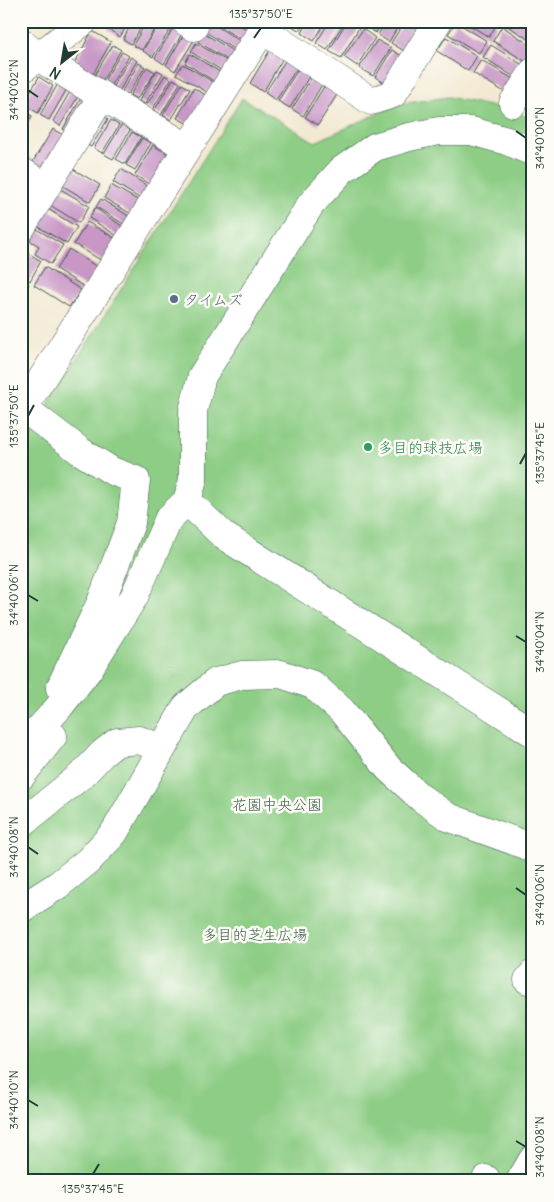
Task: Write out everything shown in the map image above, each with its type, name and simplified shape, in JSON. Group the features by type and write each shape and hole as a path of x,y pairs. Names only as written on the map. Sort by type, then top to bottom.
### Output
{"street":[{"path":"27,56 84,21"},
{"path":"21,776 59,729 60,706 55,698 101,602 131,523 136,480 112,472 80,451 23,407 266,26 371,101 393,94 438,21"},
{"path":"27,56 102,96 188,148"},
{"path":"513,103 532,76"},
{"path":"21,228 102,96"},
{"path":"21,749 60,706 88,670 134,598 169,518 187,501 193,480 193,411 202,376 312,204 342,170 375,147 408,137 439,131 470,131 507,141 533,152"},
{"path":"21,171 46,187"},
{"path":"187,501 224,536 533,732"},
{"path":"21,909 58,885 88,861 114,833 186,707 216,682 242,675 281,674 314,685 342,711 389,769 421,798 448,816 526,845 533,850"},
{"path":"21,824 83,774 103,753 117,742 139,740 162,748"},
{"path":"520,1181 533,1160"}],"green space":[{"name":"花園中央公園","path":"448,97 518,112 533,121 533,1181 21,1181 21,420 34,427 242,98 315,142 399,104"}],"building":[{"path":"113,21 130,21 120,37 108,29"},
{"path":"133,21 145,21 131,44 123,39"},
{"path":"147,21 159,21 142,50 133,45"},
{"path":"160,21 166,21 173,25 153,57 143,51"},
{"path":"211,21 233,21 253,33 247,43"},
{"path":"238,21 258,21 254,31"},
{"path":"289,21 306,21 300,31 287,23"},
{"path":"309,21 326,21 314,41 302,33"},
{"path":"330,21 345,21 327,50 316,43"},
{"path":"347,21 352,21 360,26 341,58 329,51"},
{"path":"367,21 384,21 376,33 364,25"},
{"path":"386,21 401,21 389,42 378,35"},
{"path":"405,21 426,21 406,52 391,43"},
{"path":"463,21 492,21 497,24 489,37"},
{"path":"504,21 526,21 533,25 533,42 503,23"},
{"path":"210,22 245,44 240,53 204,31"},
{"path":"456,22 487,41 479,53 448,34"},
{"path":"502,26 533,47 533,52 526,62 493,41"},
{"path":"174,27 183,32 164,64 155,58"},
{"path":"363,29 375,38 357,66 344,57"},
{"path":"92,31 111,42 93,74 74,64"},
{"path":"203,33 238,54 233,63 198,42"},
{"path":"184,34 194,40 175,71 166,65"},
{"path":"446,37 477,56 468,71 437,51"},
{"path":"377,40 391,48 373,76 359,68"},
{"path":"196,43 232,64 226,73 191,52"},
{"path":"113,45 121,50 102,81 94,76"},
{"path":"491,45 524,66 516,78 483,57"},
{"path":"270,50 283,58 263,92 250,83"},
{"path":"392,50 405,58 388,85 375,77"},
{"path":"122,52 129,56 111,85 104,81"},
{"path":"190,54 225,75 219,84 185,63"},
{"path":"131,57 137,61 120,90 113,86"},
{"path":"481,60 515,80 506,93 473,73"},
{"path":"285,61 297,68 276,100 265,93"},
{"path":"139,63 145,67 128,94 122,91"},
{"path":"183,64 218,85 212,95 176,74"},
{"path":"147,67 155,72 137,99 130,95"},
{"path":"299,68 310,75 290,108 278,101"},
{"path":"157,70 163,73 145,104 139,101"},
{"path":"165,75 171,79 152,110 146,106"},
{"path":"39,77 53,86 38,113 23,104"},
{"path":"312,77 323,83 303,116 292,109"},
{"path":"173,79 180,83 161,115 154,111"},
{"path":"59,82 68,87 49,120 40,115"},
{"path":"182,84 190,89 171,120 163,115"},
{"path":"325,85 338,93 318,125 305,117"},
{"path":"194,88 209,97 192,126 177,118"},
{"path":"71,90 79,95 60,126 53,121"},
{"path":"81,98 89,103 71,133 63,129"},
{"path":"21,109 32,116 21,135"},
{"path":"99,113 108,119 91,147 82,142"},
{"path":"111,120 119,125 102,153 94,148"},
{"path":"122,124 130,130 113,159 104,154"},
{"path":"53,129 66,137 45,171 32,163"},
{"path":"132,132 141,137 125,164 116,159"},
{"path":"142,138 151,143 135,170 126,165"},
{"path":"153,145 171,156 153,187 135,175"},
{"path":"68,166 100,185 90,202 58,183"},
{"path":"121,169 152,189 144,201 113,182"},
{"path":"111,185 141,202 133,215 104,198"},
{"path":"57,187 89,206 79,223 47,203"},
{"path":"101,199 132,218 127,226 96,207"},
{"path":"43,206 77,227 67,244 32,223"},
{"path":"95,208 125,228 119,237 89,218"},
{"path":"87,222 118,240 104,262 74,244"},
{"path":"33,227 63,245 51,264 35,254 39,246 26,238"},
{"path":"69,249 99,268 86,288 56,269"},
{"path":"26,252 41,261 30,281 21,275 21,260"},
{"path":"45,267 81,290 69,307 34,285"},
{"path":"21,279 29,284 21,297"}],"place":[{"name":"タイムズ","path":"174,299"},
{"name":"多目的球技広場","path":"368,447"}],"park label":[{"name":"多目的芝生広場","path":"255,934"}]}
